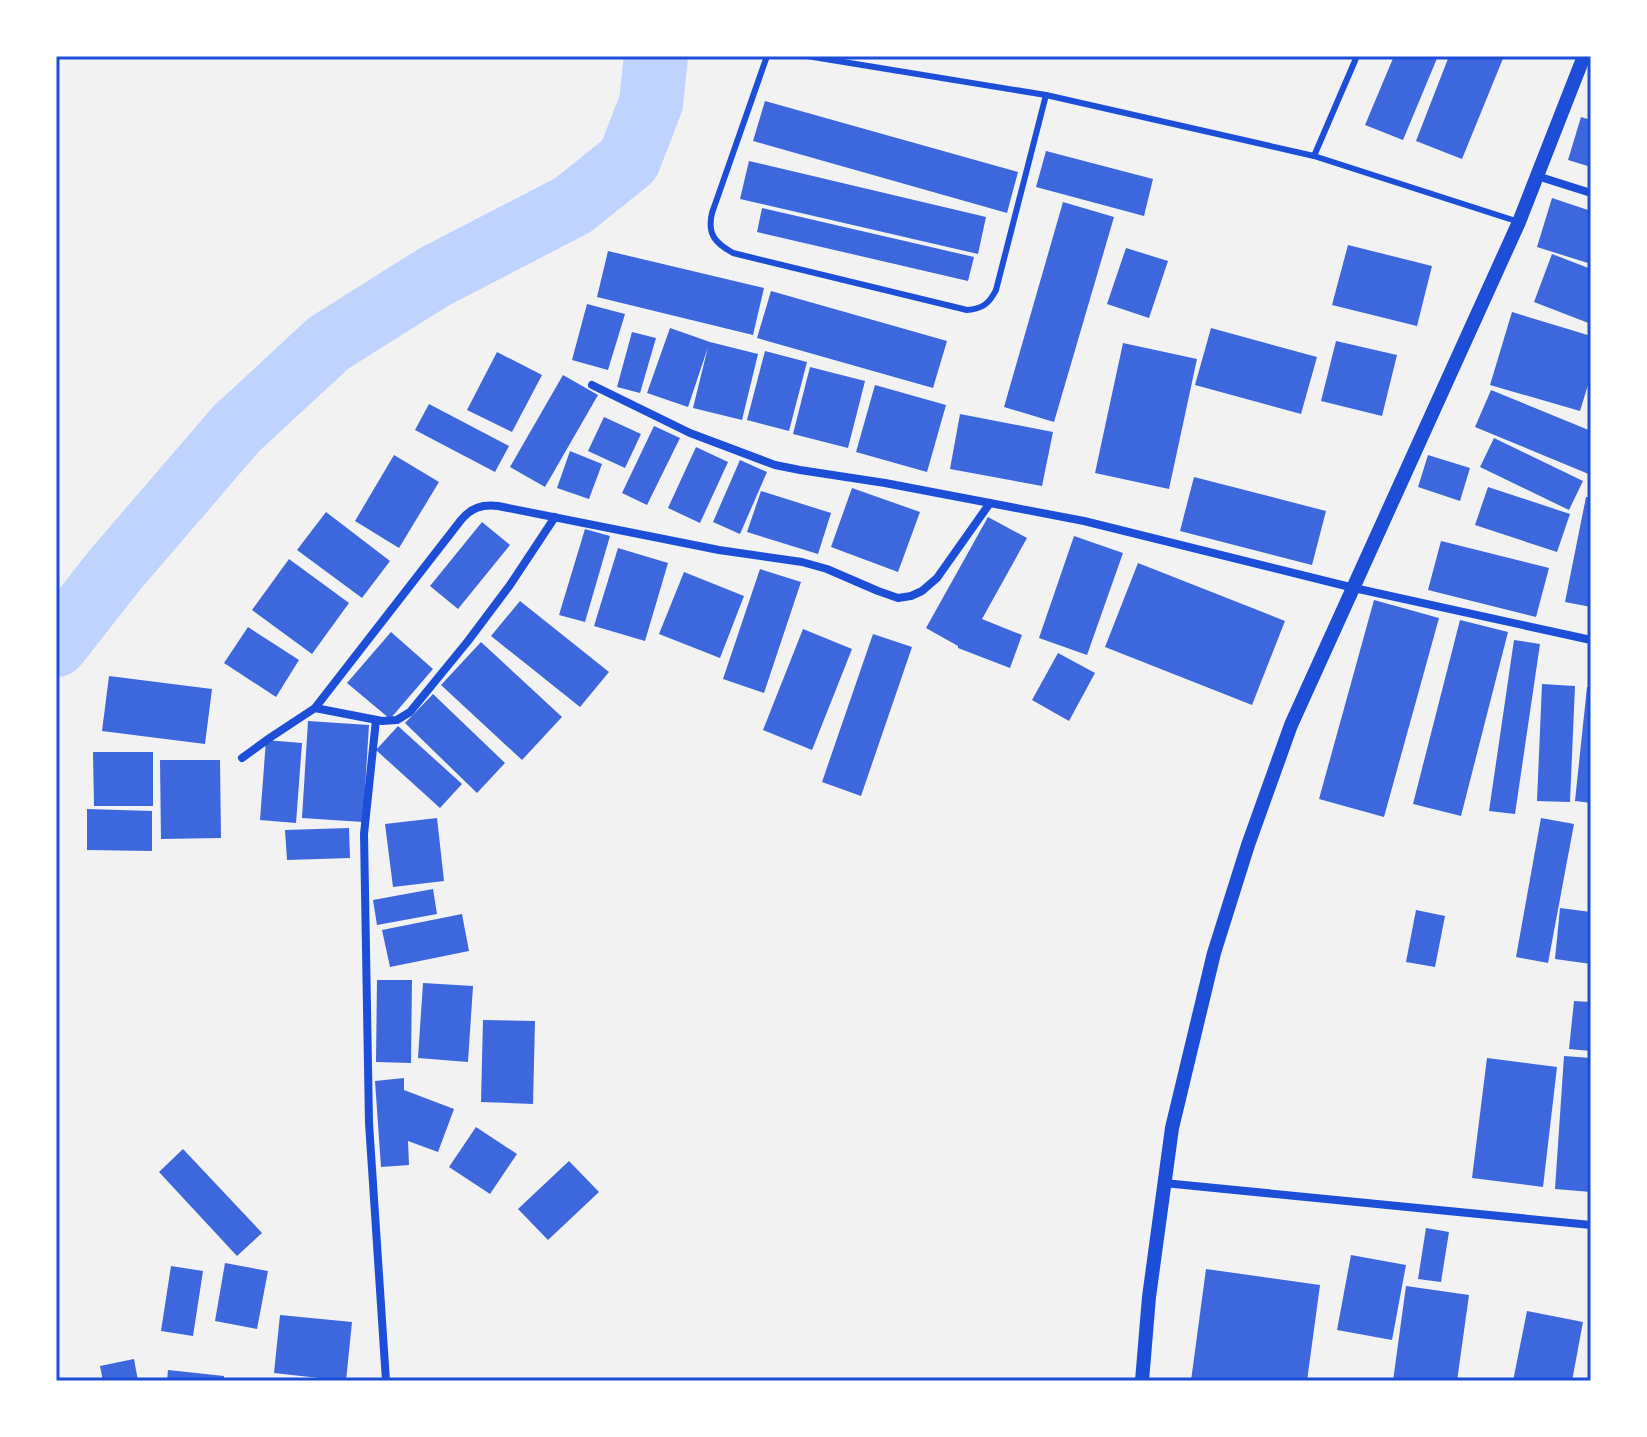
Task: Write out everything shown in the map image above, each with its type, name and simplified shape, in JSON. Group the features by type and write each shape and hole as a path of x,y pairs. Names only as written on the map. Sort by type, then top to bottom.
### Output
{"street":[{"path":"1142,1381 1149,1297 1172,1128 1214,953 1248,845 1291,725 1519,222 1584,56"},
{"path":"1536,175 1591,193"},
{"path":"592,385 690,433 775,465 1084,521 1354,588 1591,640"},
{"path":"242,758 315,708 474,508 490,505 719,550 802,562 898,598 922,591 937,578 990,503"},
{"path":"315,708 376,720 397,720 410,712 510,585 555,517"},
{"path":"376,720 364,834 369,1123 386,1381"},
{"path":"1164,1183 1591,1225"}],"lane":[{"path":"767,56 712,213 709,224 715,239 733,253 967,310 985,305 996,290 1046,95"},
{"path":"807,56 1046,95 1314,156 1519,222"},
{"path":"1314,156 1357,56"}],"building":[{"path":"1394,56 1438,56 1403,140 1365,125"},
{"path":"1449,56 1504,56 1462,159 1416,141"},
{"path":"765,101 1018,172 1007,213 753,141"},
{"path":"1581,117 1591,120 1591,167 1568,160"},
{"path":"1046,151 1153,179 1144,216 1036,187"},
{"path":"749,161 986,217 978,254 740,199"},
{"path":"1552,198 1591,211 1591,264 1537,247"},
{"path":"1063,202 1114,217 1054,422 1004,407"},
{"path":"762,208 974,257 968,281 757,232"},
{"path":"1348,245 1432,266 1417,326 1332,305"},
{"path":"1126,248 1168,261 1149,318 1107,304"},
{"path":"608,251 764,288 753,335 597,297"},
{"path":"1552,254 1591,269 1591,324 1534,302"},
{"path":"771,291 947,341 933,388 757,338"},
{"path":"587,304 625,314 608,370 572,360"},
{"path":"1512,312 1591,336 1591,375 1580,411 1490,385"},
{"path":"670,328 758,354 742,420 693,408 708,347 688,407 647,393"},
{"path":"1211,328 1317,357 1301,414 1195,385"},
{"path":"632,332 656,338 640,393 617,387"},
{"path":"1336,341 1397,355 1382,416 1321,401"},
{"path":"1123,343 1197,359 1169,489 1095,473"},
{"path":"765,351 807,362 789,431 747,420"},
{"path":"497,352 542,375 512,432 467,410"},
{"path":"810,367 865,381 848,448 793,434"},
{"path":"563,375 598,395 545,487 510,467"},
{"path":"875,385 946,405 927,472 856,452"},
{"path":"1491,390 1591,431 1591,475 1475,427"},
{"path":"429,404 509,446 495,472 415,430"},
{"path":"960,414 1053,432 1042,486 950,469"},
{"path":"604,417 641,434 625,468 588,451"},
{"path":"654,426 680,438 647,505 622,493"},
{"path":"1494,438 1583,481 1569,510 1480,467"},
{"path":"696,447 728,462 700,523 668,508"},
{"path":"570,451 602,464 589,499 557,488"},
{"path":"394,455 439,482 399,548 355,521"},
{"path":"1428,455 1470,468 1460,501 1418,487"},
{"path":"740,460 767,472 740,534 713,522"},
{"path":"1194,477 1326,511 1312,565 1180,531"},
{"path":"1488,487 1570,514 1557,552 1475,525"},
{"path":"852,488 920,512 898,572 831,547"},
{"path":"761,491 831,513 818,554 747,532"},
{"path":"1586,497 1591,498 1591,607 1565,602"},
{"path":"326,512 390,561 362,598 297,550"},
{"path":"988,517 1027,538 982,619 1022,635 1010,668 958,648 926,628"},
{"path":"482,522 510,545 458,609 430,586"},
{"path":"585,529 610,536 585,622 559,615"},
{"path":"1074,536 1123,553 1087,655 1039,638"},
{"path":"1441,541 1549,568 1536,617 1428,590"},
{"path":"618,548 668,563 645,641 594,626"},
{"path":"289,559 349,603 312,654 252,610"},
{"path":"1138,563 1285,621 1252,705 1105,647"},
{"path":"760,569 801,582 764,693 723,679"},
{"path":"684,572 744,596 720,658 659,634"},
{"path":"1374,600 1439,618 1384,817 1319,799"},
{"path":"520,601 609,672 580,707 491,636"},
{"path":"1460,620 1508,632 1461,816 1413,804"},
{"path":"248,627 299,660 276,697 224,663"},
{"path":"803,629 852,649 812,750 763,730"},
{"path":"391,632 433,669 390,719 347,683"},
{"path":"873,634 912,647 861,796 822,782"},
{"path":"1514,640 1540,644 1515,814 1489,811"},
{"path":"481,642 562,717 522,760 441,685"},
{"path":"1058,653 1095,673 1069,721 1032,700"},
{"path":"109,676 212,689 205,744 102,731"},
{"path":"1542,684 1575,686 1570,802 1537,801"},
{"path":"1587,687 1591,687 1591,803 1575,801"},
{"path":"433,694 505,763 477,793 405,723"},
{"path":"308,721 369,725 363,822 302,818"},
{"path":"398,726 462,784 440,808 376,750"},
{"path":"266,740 302,743 296,823 260,820"},
{"path":"93,752 153,752 153,806 94,806"},
{"path":"160,760 220,760 221,838 161,839"},
{"path":"87,809 152,811 152,851 87,850"},
{"path":"437,818 444,881 393,887 385,824"},
{"path":"1541,818 1574,824 1548,963 1516,957"},
{"path":"349,828 350,858 287,860 285,830"},
{"path":"433,889 437,914 377,925 373,900"},
{"path":"1560,908 1591,912 1591,964 1555,959"},
{"path":"1416,910 1445,916 1435,967 1406,962"},
{"path":"462,914 469,951 390,967 382,930"},
{"path":"377,980 412,980 411,1063 376,1062"},
{"path":"423,983 473,986 468,1062 418,1058"},
{"path":"1574,1001 1591,1002 1591,1051 1569,1049"},
{"path":"483,1020 535,1021 533,1104 481,1102"},
{"path":"1564,1056 1591,1058 1591,1192 1555,1189"},
{"path":"1487,1058 1557,1067 1543,1187 1472,1178"},
{"path":"404,1078 404,1090 454,1109 438,1152 408,1141 409,1165 381,1167 375,1081"},
{"path":"476,1127 517,1154 490,1194 449,1167"},
{"path":"183,1149 262,1233 237,1256 159,1172"},
{"path":"569,1161 599,1192 548,1240 518,1209"},
{"path":"1426,1228 1449,1232 1441,1282 1418,1279"},
{"path":"1351,1255 1406,1265 1392,1340 1337,1330"},
{"path":"225,1263 268,1271 257,1329 215,1321"},
{"path":"171,1266 203,1271 193,1336 161,1331"},
{"path":"1206,1269 1320,1285 1307,1381 1191,1381"},
{"path":"1406,1286 1469,1295 1457,1381 1393,1381"},
{"path":"1527,1311 1583,1322 1572,1381 1513,1381"},
{"path":"280,1315 352,1322 346,1381 274,1373"},
{"path":"134,1359 138,1381 103,1381 100,1366"},
{"path":"168,1370 224,1376 224,1381 167,1381"}],"waterway":[{"path":"56,645 114,571 236,429 329,343 434,277 573,205 629,160 651,103 656,56"}]}
